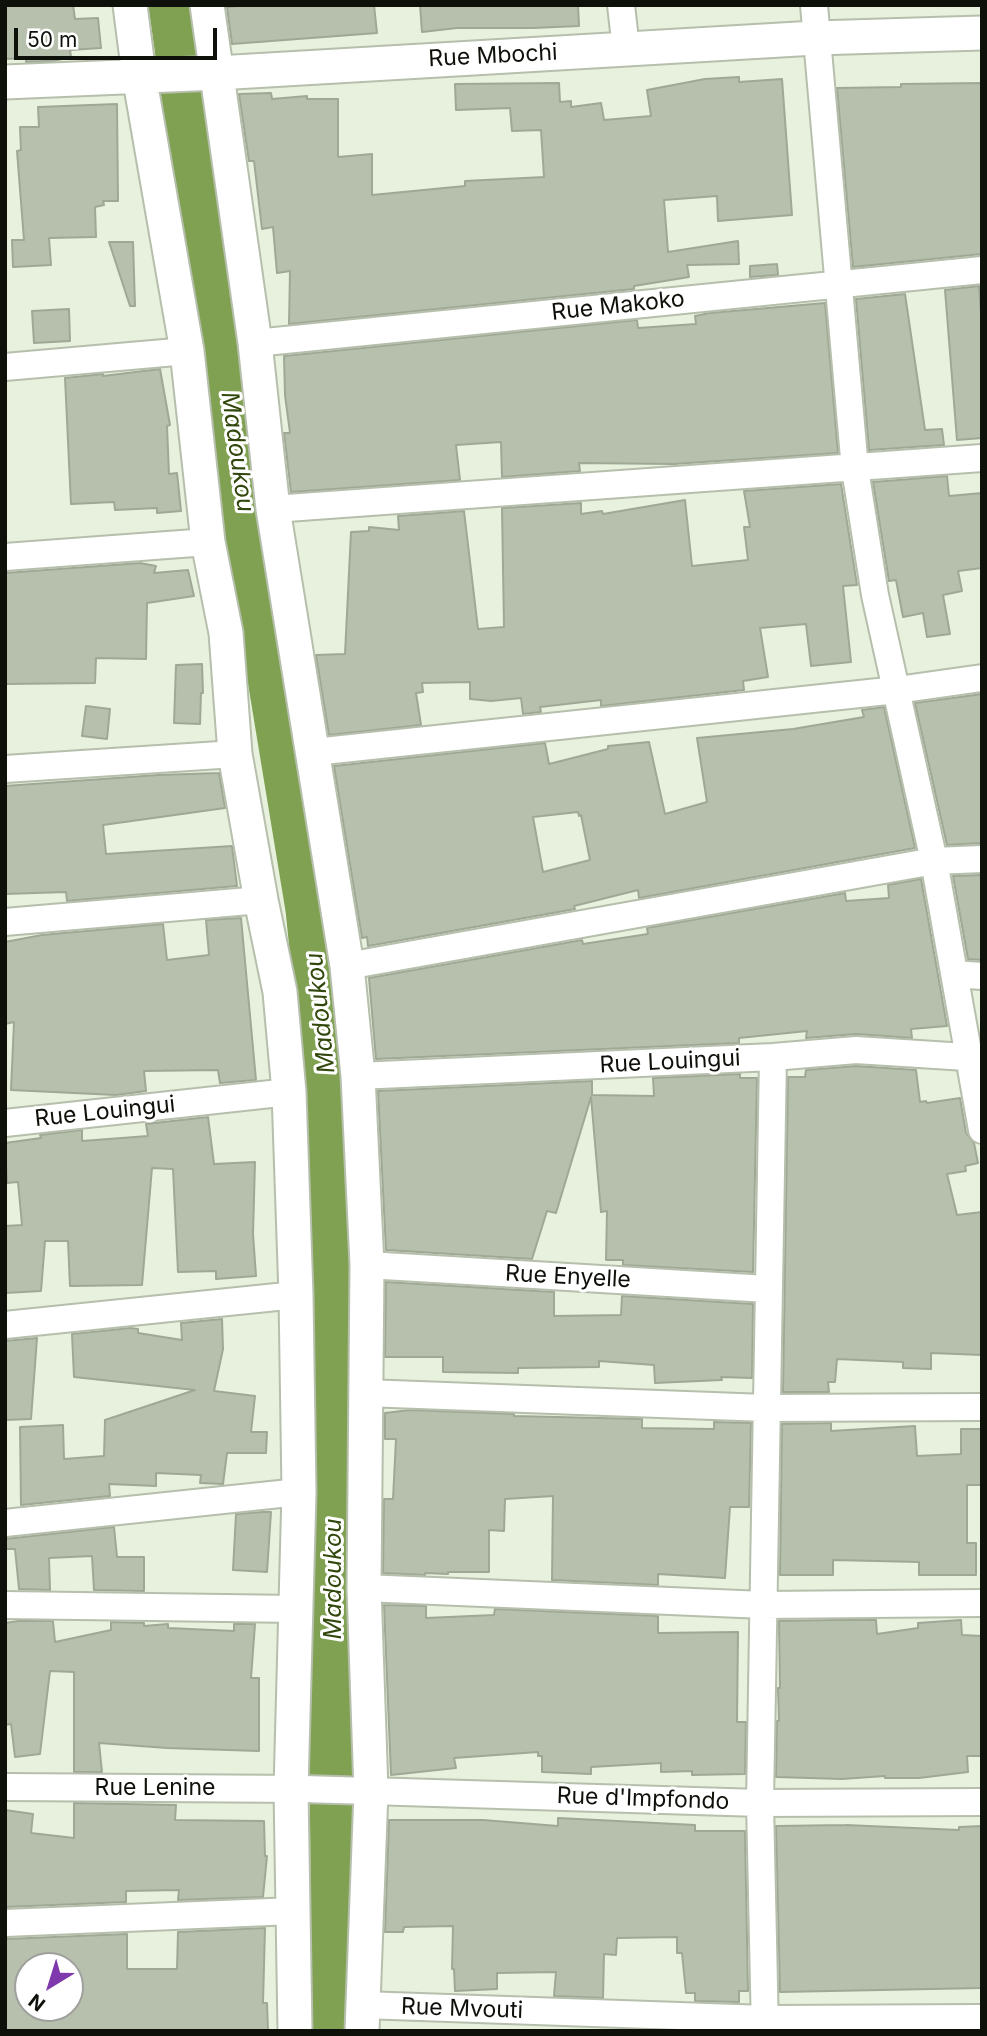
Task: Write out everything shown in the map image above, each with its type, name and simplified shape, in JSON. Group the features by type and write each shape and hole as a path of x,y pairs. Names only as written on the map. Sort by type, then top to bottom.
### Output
{"main road":[{"path":"130,5 153,75 208,542 226,633 235,754 280,992 289,1092 299,1492 295,2031"},
{"path":"207,5 209,73 255,343 274,509 347,965 358,1076 368,1265 362,2018"},
{"name":"Rue Mbochi","path":"5,82 815,38 982,33"}],"street":[{"path":"621,5 626,49"},
{"path":"814,5 855,469 875,595 934,862 954,974 975,1057 982,1130"},
{"name":"Rue Makoko","path":"255,343 982,270"},
{"path":"5,367 187,351"},
{"path":"274,509 982,458"},
{"path":"5,557 208,542"},
{"path":"314,752 897,690 982,678"},
{"path":"5,769 235,754"},
{"path":"347,965 934,862 982,859"},
{"path":"5,922 261,900"},
{"path":"954,974 982,976"},
{"name":"Rue Louingui","path":"358,1076 772,1057 856,1050 975,1057"},
{"path":"765,2025 761,1803 772,1057"},
{"name":"Rue Louingui","path":"5,1124 289,1092"},
{"name":"Rue Enyelle","path":"368,1265 768,1289"},
{"path":"5,1325 296,1295"},
{"path":"365,1393 766,1408 982,1407"},
{"path":"5,1522 299,1492"},
{"path":"364,1588 764,1605 982,1603"},
{"path":"5,1605 297,1609"},
{"name":"Rue Lenine","path":"5,1787 297,1789"},
{"name":"Rue d'Impfondo","path":"297,1789 761,1803 982,1802"},
{"path":"5,1923 294,1911"},
{"name":"Rue Mvouti","path":"362,2018 765,2025 982,2018"}],"building":[{"path":"5,5 73,5 75,19 98,18 101,48 70,50 71,57 53,61 26,62 26,58 5,59"},
{"path":"374,5 377,33 232,44 227,7"},
{"path":"420,5 578,5 579,26 457,28 422,32"},
{"path":"739,77 739,82 782,79 792,215 718,221 717,196 664,200 668,252 738,241 739,264 687,265 689,277 634,286 634,289 289,324 290,271 277,273 273,227 262,229 254,161 249,161 239,94 271,93 272,99 307,96 307,99 338,99 338,157 372,154 372,195 465,186 465,181 544,177 541,130 512,131 510,108 456,110 455,84 559,83 560,102 571,101 571,107 601,103 604,120 651,116 647,90 705,79"},
{"path":"982,83 982,254 853,267 837,88"},
{"path":"117,104 118,201 103,201 104,205 95,207 96,237 49,238 51,265 13,267 12,240 24,240 17,151 21,150 20,127 39,127 38,107"},
{"path":"109,242 133,242 135,306 130,306"},
{"path":"777,264 778,275 750,277 750,266"},
{"path":"979,286 982,329 982,438 957,440 945,290"},
{"path":"905,294 925,430 942,429 944,445 869,450 856,299"},
{"path":"825,303 838,453 674,464 579,463 580,471 502,477 501,442 456,445 460,480 291,492 284,433 290,433 284,356 637,320 638,328 696,324 695,316 710,313"},
{"path":"69,309 70,341 34,343 32,311"},
{"path":"160,369 170,425 167,426 169,474 177,473 181,511 157,513 157,508 115,510 114,502 71,504 65,378"},
{"path":"947,476 949,496 982,493 982,568 958,571 962,591 943,595 950,634 927,637 923,613 903,617 896,580 889,581 873,482"},
{"path":"841,484 857,585 843,586 851,662 811,666 806,624 760,628 768,677 743,681 744,690 601,706 601,700 540,707 541,712 523,714 521,698 491,701 470,699 470,682 422,683 423,692 416,693 421,725 329,735 316,655 345,654 351,532 369,531 369,527 399,530 398,516 464,511 478,629 504,627 502,508 581,503 581,514 602,511 603,514 685,500 692,566 748,560 744,527 750,527 744,491"},
{"path":"140,563 156,566 154,573 188,570 194,596 147,603 146,659 96,658 95,683 5,684 5,573"},
{"path":"202,664 200,724 174,723 176,665"},
{"path":"982,694 982,843 947,845 915,703"},
{"path":"86,706 110,709 107,739 82,736"},
{"path":"884,707 915,848 639,898 638,890 574,906 575,909 368,946 367,937 362,938 334,766 545,743 549,764 608,749 608,746 649,742 665,814 707,802 697,738 793,729 864,717 862,710","holes":["578,812 579,816 581,815 590,860 543,872 533,817"]},
{"path":"219,773 225,808 103,825 106,854 232,846 237,886 67,901 66,892 5,894 5,786"},
{"path":"982,875 982,960 968,959 953,876"},
{"path":"921,879 947,1026 911,1029 912,1038 857,1034 806,1038 807,1031 739,1038 739,1043 376,1059 369,978 582,940 583,944 648,934 647,928 845,893 846,901 889,898 888,885"},
{"path":"241,918 256,1080 220,1083 218,1070 144,1071 146,1091 116,1095 11,1090 14,1022 5,1024 5,942 42,935 163,924 167,960 209,955 206,920"},
{"path":"856,1066 916,1070 920,1102 960,1098 966,1133 974,1143 978,1163 965,1166 966,1171 947,1174 957,1215 982,1212 982,1355 931,1353 931,1369 903,1368 903,1362 837,1359 835,1382 828,1382 829,1392 783,1392 788,1077 805,1077 806,1070"},
{"path":"740,1074 740,1078 757,1078 753,1272 623,1265 623,1260 606,1260 607,1211 601,1212 591,1097 556,1213 547,1211 532,1259 386,1250 378,1091 592,1081 592,1095 654,1096 653,1078"},
{"path":"208,1117 214,1164 255,1162 253,1234 256,1276 216,1279 216,1271 178,1272 173,1169 152,1168 142,1285 70,1286 68,1241 45,1241 41,1291 5,1293 5,1226 22,1225 18,1182 7,1183 5,1143 82,1130 82,1141 148,1136 146,1124"},
{"path":"386,1282 554,1292 554,1316 621,1315 622,1296 753,1304 752,1378 721,1377 722,1380 655,1383 654,1365 599,1361 599,1367 518,1368 518,1373 443,1372 443,1357 385,1357"},
{"path":"222,1319 223,1349 214,1391 255,1396 251,1432 267,1432 266,1453 227,1453 223,1484 200,1483 201,1475 156,1473 156,1486 109,1484 110,1496 21,1505 20,1427 63,1425 64,1459 104,1456 105,1420 195,1390 74,1377 72,1334 130,1328 138,1329 138,1333 182,1340 181,1323"},
{"path":"37,1338 31,1419 5,1420 5,1341"},
{"path":"410,1410 642,1419 642,1428 714,1429 714,1422 751,1423 749,1507 730,1507 725,1578 658,1574 658,1585 552,1580 553,1496 505,1499 504,1531 489,1530 489,1572 425,1575 383,1573 384,1499 393,1499 396,1439 385,1439 385,1413"},
{"path":"831,1423 831,1431 915,1426 917,1456 961,1454 961,1429 982,1429 982,1485 967,1485 967,1543 976,1543 976,1575 919,1575 919,1562 833,1560 833,1575 780,1575 782,1424"},
{"path":"271,1512 267,1572 233,1570 236,1514"},
{"path":"114,1527 117,1557 144,1557 144,1591 94,1590 92,1556 49,1558 50,1590 19,1589 15,1549 5,1549 5,1539"},
{"path":"384,1605 426,1606 426,1618 494,1615 495,1609 658,1616 658,1633 738,1632 737,1722 746,1722 745,1774 692,1775 692,1771 661,1772 661,1763 591,1767 591,1774 542,1772 542,1756 538,1756 538,1752 454,1758 456,1768 391,1775"},
{"path":"876,1620 877,1634 918,1628 918,1623 961,1620 962,1635 982,1636 982,1756 967,1756 968,1772 919,1778 776,1777 780,1688 779,1621"},
{"path":"53,1621 55,1642 111,1630 111,1622 144,1623 144,1626 168,1624 168,1628 234,1631 234,1624 255,1624 251,1678 259,1678 259,1751 99,1743 102,1772 74,1772 74,1672 50,1671 40,1754 15,1757 11,1724 5,1725 5,1623"},
{"path":"74,1803 176,1805 175,1820 264,1821 267,1856 263,1897 178,1900 179,1890 126,1891 126,1902 5,1907 5,1810 33,1814 31,1833 74,1838"},
{"path":"558,1818 695,1825 695,1831 745,1831 748,1991 739,1991 739,2002 695,2001 695,1993 686,1993 682,1953 677,1953 677,1937 617,1938 616,1955 604,1954 603,1998 554,1996 556,1972 497,1973 497,1989 455,1991 452,1969 453,1926 404,1927 403,1932 385,1932 389,1820 483,1820 558,1826"},
{"path":"846,1825 959,1830 959,1827 982,1826 982,1988 780,1992 776,1826"},
{"path":"265,1928 263,2003 267,2003 268,2031 5,2031 5,1939 127,1934 127,1969 177,1969 178,1932"}],"waterway":[{"name":"Madoukou","path":"173,5 246,521 310,909 332,1126 336,2031"}]}
